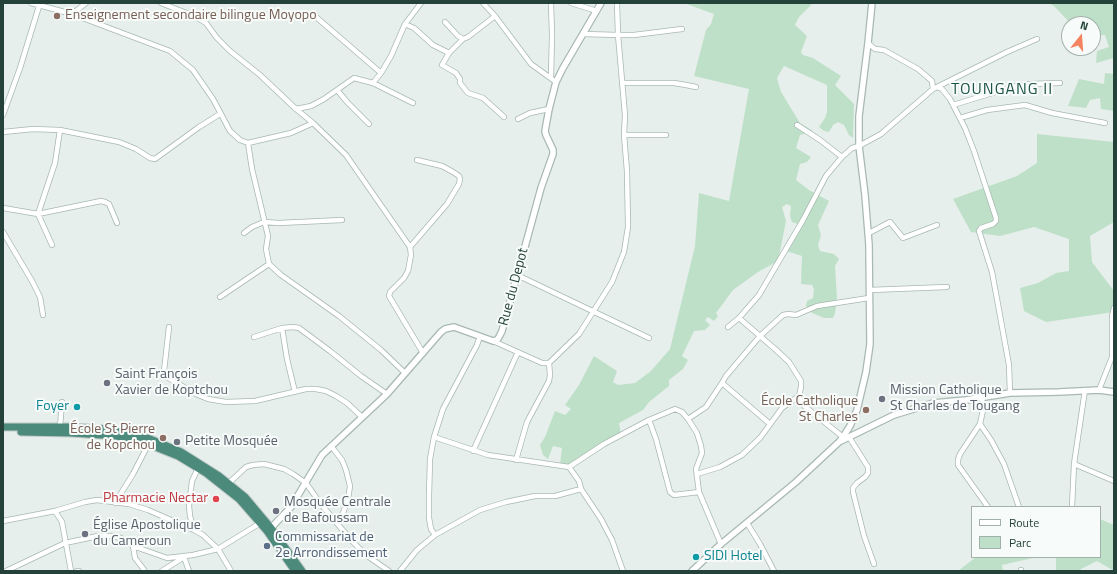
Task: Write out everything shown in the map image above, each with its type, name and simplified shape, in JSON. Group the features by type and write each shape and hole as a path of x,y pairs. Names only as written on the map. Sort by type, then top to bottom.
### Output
{"highway":[{"path":"3,427 60,427 93,431 149,442 199,466 229,483 245,497 262,521"},
{"path":"3,431 93,431"},
{"path":"199,466 239,499 262,521 302,571"},
{"path":"269,529 295,571"}],"street":[{"path":"31,3 40,4 72,14 170,51 192,70 213,99 230,131 240,140 248,143 291,133 313,123"},
{"path":"72,14 86,3"},
{"path":"161,3 194,16 206,23 217,38 230,51 260,75 346,155 410,247 411,254 408,271 404,278 390,292 389,296 424,353"},
{"path":"373,83 391,56 405,24 420,3"},
{"path":"483,3 495,16 531,64 556,82"},
{"path":"551,3 551,78"},
{"path":"571,3 597,11"},
{"name":"Rue du Depot","path":"269,529 291,507 322,455 387,394 441,332 445,329 454,327 493,341 500,337 541,188 553,154 553,150 545,131 556,82 601,3"},
{"path":"493,341 542,363 549,363 579,334 612,282 624,252 628,227 627,171 624,135 625,115 618,35 617,3"},
{"path":"844,439 857,410 866,372 870,344 868,233 859,146 859,116 872,3"},
{"path":"3,115 20,68 40,4"},
{"path":"495,16 468,37 463,39 449,53 443,63 444,67 456,73 460,79 460,83 468,93 483,98 504,117"},
{"path":"316,17 381,72"},
{"path":"445,22 458,36 463,39"},
{"path":"405,24 414,28 433,45 449,53"},
{"path":"583,34 634,35 682,29"},
{"path":"728,327 739,318 759,296 803,220 826,176 842,157 852,148 859,146 881,134 935,88 1007,52 1037,39"},
{"path":"868,43 876,49 884,50 918,69 932,81 935,88"},
{"path":"296,109 311,106 354,78 373,83 413,103"},
{"path":"622,83 686,84 696,87"},
{"path":"953,105 1012,87 1030,84 1060,83"},
{"path":"935,88 942,89 960,118 974,151 996,218 993,224 981,228 980,231 992,272 1009,365 1010,393"},
{"path":"337,90 348,104 369,124"},
{"path":"960,118 987,110 1025,105 1052,113 1105,123"},
{"path":"518,119 530,113 549,109"},
{"path":"3,132 32,129 60,130 119,142 136,149 150,158 156,159 198,127 220,114"},
{"path":"797,125 842,157"},
{"path":"52,245 38,214 55,163 60,130"},
{"path":"624,135 666,135"},
{"path":"248,143 252,169 268,236 266,249 269,264 281,275 339,316 381,350 405,373"},
{"path":"410,247 447,204 459,184 460,179 459,176 442,166 417,160"},
{"path":"3,208 38,214 101,201 109,204 118,223"},
{"path":"244,234 252,227 264,222 279,223 342,220"},
{"path":"868,233 890,222 903,238 938,225"},
{"path":"3,232 40,297 43,315"},
{"path":"220,297 269,264"},
{"path":"517,274 649,338"},
{"path":"870,290 947,288"},
{"path":"688,419 706,407 726,376 760,336 783,315 796,315 817,306 869,298"},
{"path":"1099,390 1113,356 1112,316 1114,308"},
{"path":"697,474 720,467 742,455 760,438 782,408 798,396 802,387 801,381 789,362 739,318"},
{"path":"169,327 164,371 165,376 196,394 208,399 226,402 255,401 306,389 326,391 347,404 362,417"},
{"path":"254,337 282,328 293,327 303,330 316,342 387,394"},
{"path":"282,328 287,359 295,392"},
{"path":"435,535 431,529 429,518 430,459 434,437 443,409 477,345 480,336"},
{"path":"473,451 518,352"},
{"path":"516,460 527,422 548,381 550,375 549,363"},
{"path":"722,383 770,424"},
{"path":"1072,506 1074,464 1085,390"},
{"path":"693,571 721,544 791,487 844,439 894,415 933,403 1010,393 1085,390 1114,392"},
{"path":"798,396 803,405 844,439 868,467 868,474 857,483 853,492 864,536 874,564"},
{"path":"982,397 983,410 980,424 960,454 958,465 987,506"},
{"path":"60,427 62,402"},
{"path":"434,437 488,455 569,467 604,444 649,420 675,409 682,412 697,433 702,453 696,469 699,492 721,544"},
{"path":"649,420 656,439 669,489 672,494 699,492"},
{"path":"980,424 991,440 1004,464 1019,506"},
{"path":"115,502 133,474 149,442"},
{"path":"331,446 342,460 350,486 348,499 343,513 337,523"},
{"path":"229,483 246,467 264,464 284,469 306,483 320,503 351,540 366,555 389,571"},
{"path":"1074,464 1114,481"},
{"path":"194,530 189,506 192,481 199,466"},
{"path":"569,467 579,481 581,489 601,519 612,540 623,571"},
{"path":"400,571 417,550 435,535 480,510 490,506 535,496 554,496 581,489"},
{"path":"3,521 55,511 97,500 129,504 148,510 203,535 218,548 231,571"},
{"path":"55,511 62,522 71,571"},
{"path":"6,571 65,544 84,539 112,536 121,538 133,546 167,558 184,556 218,548 262,521"},
{"path":"747,523 774,571"},
{"path":"133,546 135,558 145,571"},
{"path":"162,571 184,556"},
{"path":"184,556 189,571"}],"green space":[{"path":"684,3 810,3 811,5 799,17 795,25 807,36 801,52 803,55 813,58 841,76 835,85 854,104 853,138 849,135 844,125 838,122 833,125 829,132 824,131 819,127 827,112 827,85 784,66 777,78 781,92 800,123 813,131 800,135 796,148 811,157 807,162 800,164 796,180 809,190 829,201 818,225 821,235 818,245 820,251 834,254 839,259 835,266 837,299 835,313 833,318 824,318 812,313 806,306 807,301 813,298 814,289 812,285 801,284 802,256 786,251 800,225 792,222 790,216 791,206 787,204 782,207 786,221 778,261 758,272 733,290 716,313 718,316 714,321 708,317 705,320 710,325 705,330 694,331 682,356 688,360 683,369 669,380 669,386 649,402 643,410 619,423 621,434 575,466 560,464 562,448 553,446 548,459 543,455 540,445 545,437 555,411 565,415 571,409 565,405 579,385 594,356 617,371 613,382 618,385 635,383 651,371 670,349 695,246 699,193 729,201 749,89 694,76 706,30 711,24 714,14"},
{"path":"1048,3 1114,3 1114,58 1096,63 1097,56 1101,56 1101,50 1109,47 1105,35 1101,35 1101,16 1063,16 1054,6"},
{"path":"1105,73 1114,74 1114,111 1101,109 1100,98 1090,100 1086,108 1068,106 1079,79 1104,84"},
{"path":"1037,134 1114,142 1114,222 1090,236 1092,262 1114,291 1114,312 1046,322 1024,311 1020,288 1038,283 1056,273 1069,271 1069,239 1034,227 1000,236 971,232 953,199 1017,176 1037,163"},
{"path":"1101,519 1114,525 1114,571 1097,561 1079,571 1056,571 1056,558 1101,558"},
{"path":"975,558 1033,558 1002,565 1003,571 958,571"}],"place":[{"name":"Enseignement secondaire bilingue Moyopo","path":"57,16"},
{"name":"Saint François Xavier de Koptchou","path":"107,383"},
{"name":"Mission Catholique St Charles de Tougang","path":"882,399"},
{"name":"Foyer","path":"77,407"},
{"name":"École Catholique St Charles","path":"866,410"},
{"name":"École St Pierre de Kopchou","path":"163,438"},
{"name":"Petite Mosquée","path":"177,442"},
{"name":"Pharmacie Nectar","path":"216,499"},
{"name":"Mosquée Centrale de Bafoussam","path":"276,511"},
{"name":"Église Apostolique du Cameroun","path":"85,534"},
{"name":"Commissariat de 2e Arrondissement","path":"267,546"},
{"name":"SIDI Hotel","path":"696,557"}],"district":[{"name":"TOUNGANG II","path":"1002,90"}]}
